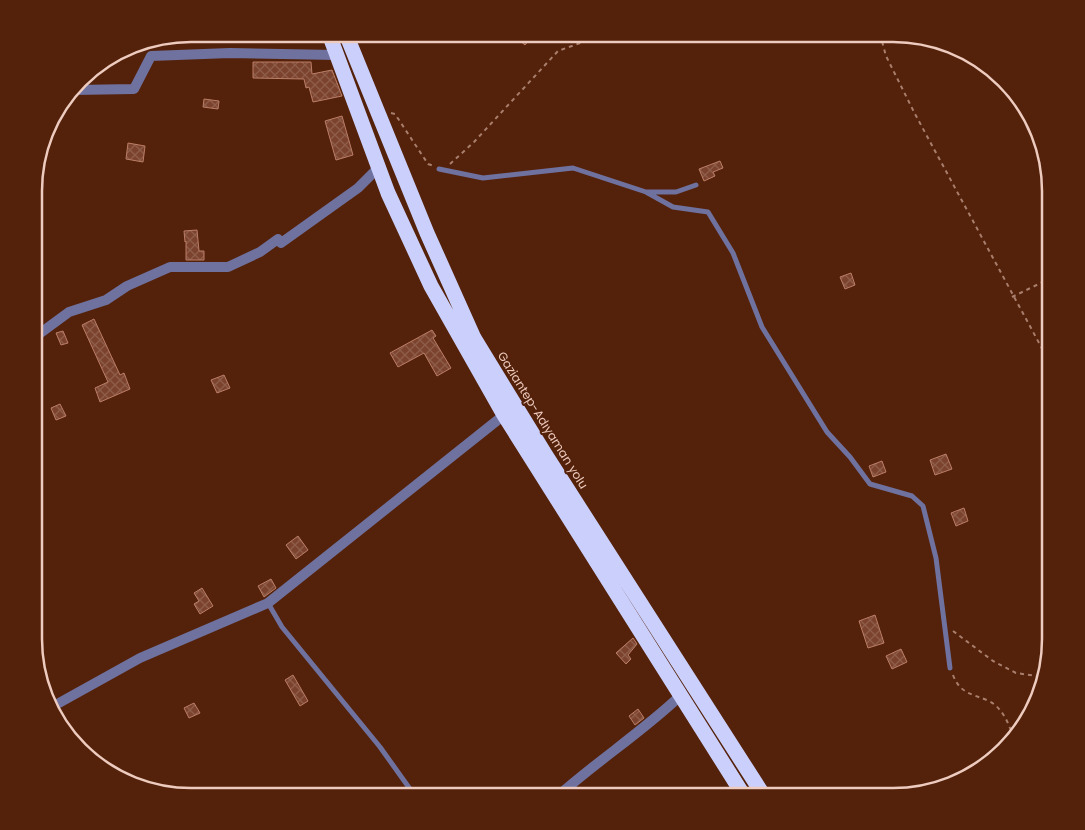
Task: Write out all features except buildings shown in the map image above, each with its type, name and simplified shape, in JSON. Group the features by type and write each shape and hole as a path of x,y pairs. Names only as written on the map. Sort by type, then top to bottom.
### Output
{"highway":[{"path":"332,43 378,168 431,286 504,415 739,788"},
{"name":"Gaziantep-Adıyaman yolu","path":"350,43 427,233 474,338 545,454 759,788"}],"street":[{"path":"82,90 134,89 151,56 230,53 336,55"},
{"path":"42,332 69,312 106,300 127,286 170,267 228,267 260,252 278,239 282,243 358,188 378,168"},
{"path":"58,704 140,658 268,603 504,415"},
{"path":"568,788 604,757 660,715 680,696"}],"lane":[{"path":"439,168 483,178 572,168 646,192 673,207 708,212 733,253 762,327 827,432 850,457 870,484 912,496 923,506 936,558 947,627 950,668"},
{"path":"646,192 676,192 696,185"},
{"path":"268,603 282,627 380,747 410,787"}],"path":[{"path":"379,111 395,114 428,164 439,168 449,165 474,142 558,51 580,43"},
{"path":"882,43 886,56 915,114 1012,297 1042,349"},
{"path":"1012,297 1042,282"},
{"path":"947,627 993,661 1016,673 1037,676"},
{"path":"950,668 956,682 970,696 990,702 1000,710 1012,729"}]}
